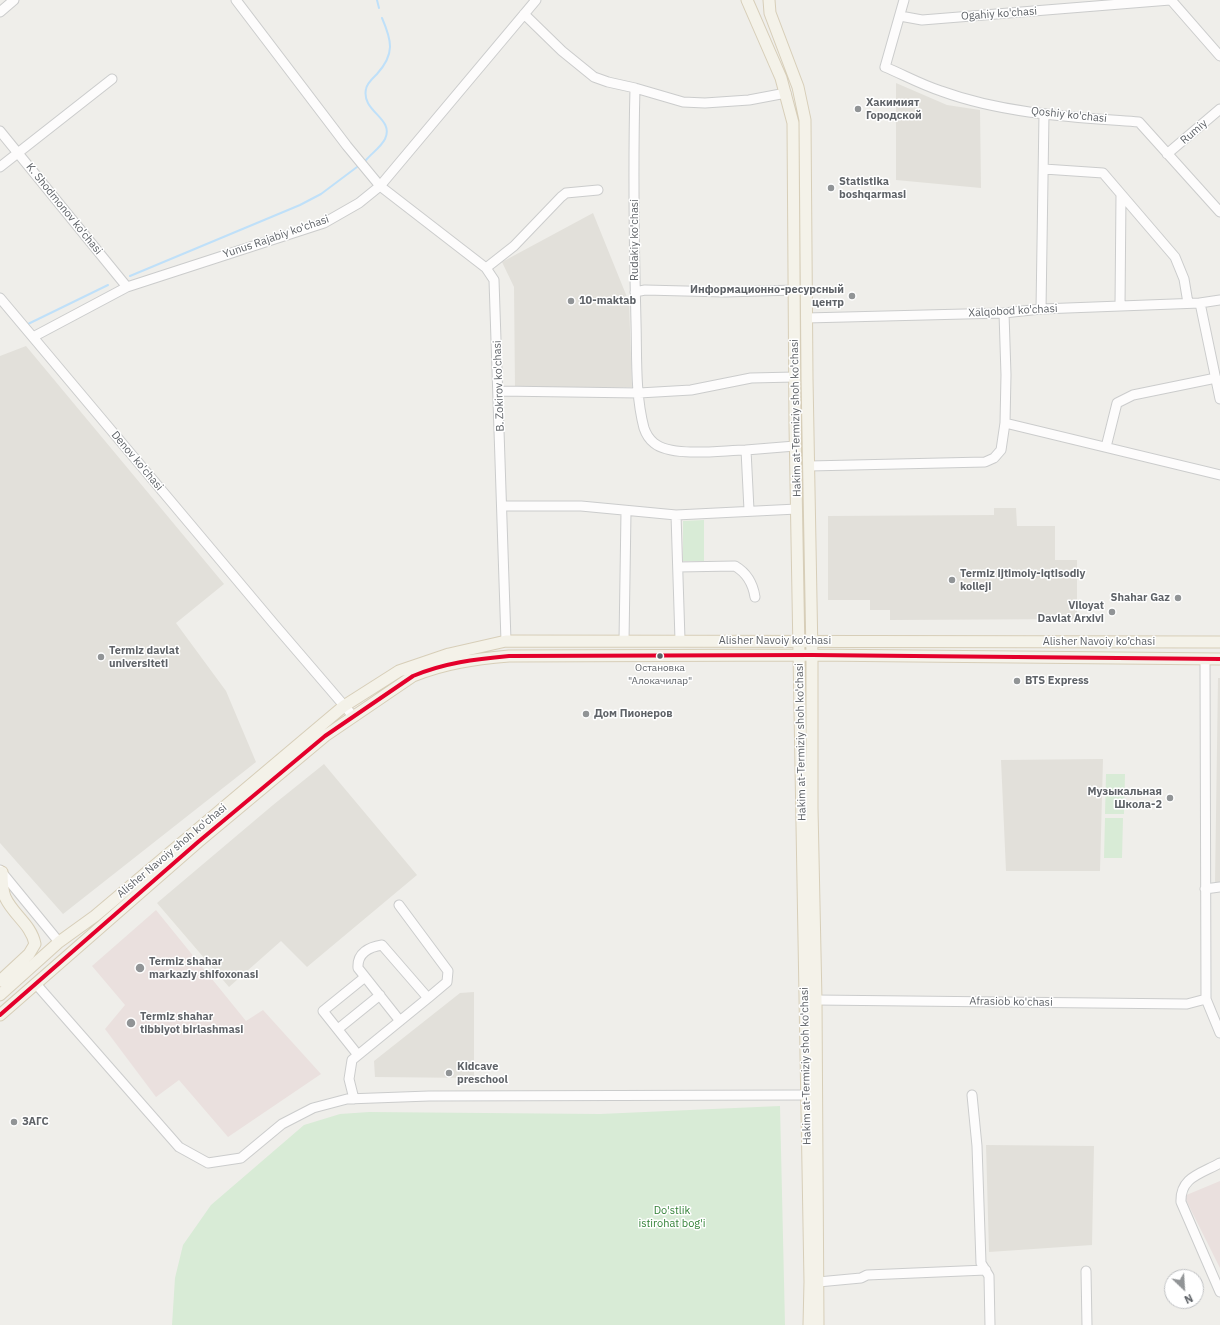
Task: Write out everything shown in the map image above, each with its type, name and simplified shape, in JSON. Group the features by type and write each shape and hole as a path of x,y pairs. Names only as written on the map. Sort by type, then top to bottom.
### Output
{"main road":[{"name":"Hakim at-Termiziy shoh ko'chasi","path":"747,0 786,93 793,123 795,446 809,1325"},
{"name":"Hakim at-Termiziy shoh ko'chasi","path":"769,0 770,13 798,87 806,120 806,318 812,641 812,808 816,1000 818,1325"},
{"name":"Alisher Navoiy ko’chasi","path":"344,706 399,672 449,654 506,640 1220,642"},
{"path":"1010,642 1011,657"},
{"name":"Alisher Navoiy ko’chasi","path":"353,716 413,676 428,670 475,659 515,656 812,655 1220,659"},
{"name":"Alisher Navoiy shoh ko'chasi","path":"0,995 60,941 95,916 344,706"},
{"name":"Alisher Navoiy shoh ko'chasi","path":"0,1015 204,837 325,736 353,716"},
{"path":"0,981 29,954 35,944 34,936 5,898 1,871"},
{"path":"60,941 65,940 70,945 71,954"},
{"path":"25,973 28,981 36,984"}],"street":[{"path":"0,12 14,0"},
{"name":"B. Zokirov ko'chasi","path":"236,0 347,146 380,186 486,268 494,280 496,289 506,640"},
{"name":"Yunus Rajabiy ko'chasi","path":"33,338 127,287 324,223 359,203 380,186 536,0"},
{"path":"900,16 904,0"},
{"path":"1171,0 1220,56"},
{"name":"Ogahiy ko'chasi","path":"900,16 922,20 1171,0"},
{"path":"524,14 562,51 594,77 608,82 683,102 705,103 749,100 786,93"},
{"name":"Qoshiy ko'chasi","path":"900,16 885,67 941,92 988,104 1044,114 1139,122 1220,212"},
{"path":"0,167 112,79"},
{"name":"Rudakiy ko'chasi","path":"635,88 635,292 639,393 644,428 648,437 655,444 665,448 686,451 746,450 795,446"},
{"name":"Rumiy","path":"1167,154 1220,109"},
{"path":"1040,309 1044,114"},
{"name":"K. Shodmonov ko'chasi","path":"0,131 127,287"},
{"path":"1044,169 1103,173 1175,257 1184,279 1188,303"},
{"path":"486,268 514,246 566,193 598,190"},
{"path":"1120,306 1121,194"},
{"path":"635,292 645,290 725,292 795,290"},
{"name":"Denov ko'chasi","path":"0,298 353,716"},
{"name":"Xalqobod ko'chasi","path":"806,318 1004,313 1040,309 1200,303 1220,300"},
{"path":"1200,303 1220,399"},
{"path":"808,466 985,462 994,458 1001,450 1005,424 1006,375 1004,313"},
{"path":"499,392 639,393 691,390 751,378 795,377"},
{"path":"1106,447 1117,403 1133,395 1216,378"},
{"path":"1005,424 1220,474"},
{"path":"746,450 749,510"},
{"path":"502,506 581,506 626,512 676,515 797,508"},
{"path":"624,641 626,512"},
{"path":"676,515 680,640"},
{"path":"678,567 735,566 741,569 753,585 754,597"},
{"path":"1205,659 1206,999 1220,1033"},
{"path":"1,871 60,941"},
{"path":"1205,889 1220,887"},
{"path":"354,1099 349,1079 352,1060 447,982 448,971 399,905"},
{"path":"400,1021 358,968 360,956 366,950 382,944 428,998"},
{"path":"358,1055 323,1011 365,977"},
{"path":"36,984 179,1147 208,1163 241,1158 282,1124 313,1108 354,1099 429,1096 806,1095"},
{"path":"338,1029 380,995"},
{"name":"Afrasiob ko'chasi","path":"816,1000 1187,1004 1206,999"},
{"path":"972,1095 977,1146 981,1263 989,1276 990,1325"},
{"path":"1220,1163 1186,1181 1181,1191 1181,1202 1220,1292"},
{"path":"818,1282 861,1278 867,1275 986,1270"},
{"path":"1086,1271 1087,1325"}],"shaded area":[{"path":"896,83 947,105 980,110 981,188 896,180"},
{"name":"10-maktab","path":"593,213 629,302 632,387 515,388 514,287 502,262"},
{"name":"Termiz davlat universiteti","path":"26,346 224,584 176,623 226,691 256,762 63,914 0,843 0,356"},
{"name":"Termiz ijtimoiy-iqtisodiy kolleji","path":"994,508 1016,508 1017,526 1055,526 1055,560 1077,560 1077,619 890,620 890,610 870,610 870,600 828,600 828,516 994,515"},
{"path":"1218,678 1220,678 1220,883 1215,884"},
{"path":"1103,759 1100,871 1006,871 1001,760"},
{"path":"324,764 417,875 307,967 281,941 229,987 157,903"},
{"path":"156,910 246,1021 263,1010 321,1074 228,1137 179,1080 156,1097 105,1029 125,1005 92,966"},
{"path":"474,992 474,1078 375,1077 374,1061 460,993"},
{"path":"986,1145 1094,1146 1092,1245 989,1252"},
{"path":"1220,1181 1220,1268 1184,1196"}],"green space":[{"path":"704,520 704,561 683,561 683,521"},
{"path":"1106,774 1125,774 1124,814 1105,814"},
{"path":"1105,818 1123,818 1122,858 1104,858"},
{"name":"Do'stlik istirohat bog'i","path":"780,1106 785,1325 172,1325 175,1278 183,1245 211,1205 304,1125 340,1114 369,1112 600,1114"}],"waterway":[{"path":"377,0 379,8"},
{"path":"366,160 383,142 387,132 386,126 368,104 366,97 366,89 370,81 383,67 389,54 390,41 382,18"},
{"path":"130,276 300,205 321,194 357,167"},
{"path":"28,324 108,285"}],"transit line":[{"path":"0,1015 198,842 325,736 413,676 436,668 472,660 509,656 812,655 1220,659"}],"place":[{"name":"Хакимият Городской","path":"858,109"},
{"name":"Statistika boshqarmasi","path":"831,188"},
{"name":"Информационно-ресурсный центр","path":"852,296"},
{"name":"10-maktab","path":"571,301"},
{"name":"Termiz ijtimoiy-iqtisodiy kolleji","path":"952,580"},
{"name":"Shahar Gaz","path":"1178,598"},
{"name":"Viloyat Davlat Arxivi","path":"1112,612"},
{"name":"Остановка \"Алокачилар\"","path":"660,656"},
{"name":"Termiz davlat universiteti","path":"101,657"},
{"name":"BTS Express","path":"1017,681"},
{"name":"Дом Пионеров","path":"586,714"},
{"name":"Музыкальная Школа-2","path":"1170,798"},
{"name":"Termiz shahar markaziy shifoxonasi","path":"140,968"},
{"name":"Termiz shahar tibbiyot birlashmasi","path":"131,1023"},
{"name":"Kidcave preschool","path":"449,1073"},
{"name":"ЗАГС","path":"14,1122"}]}
